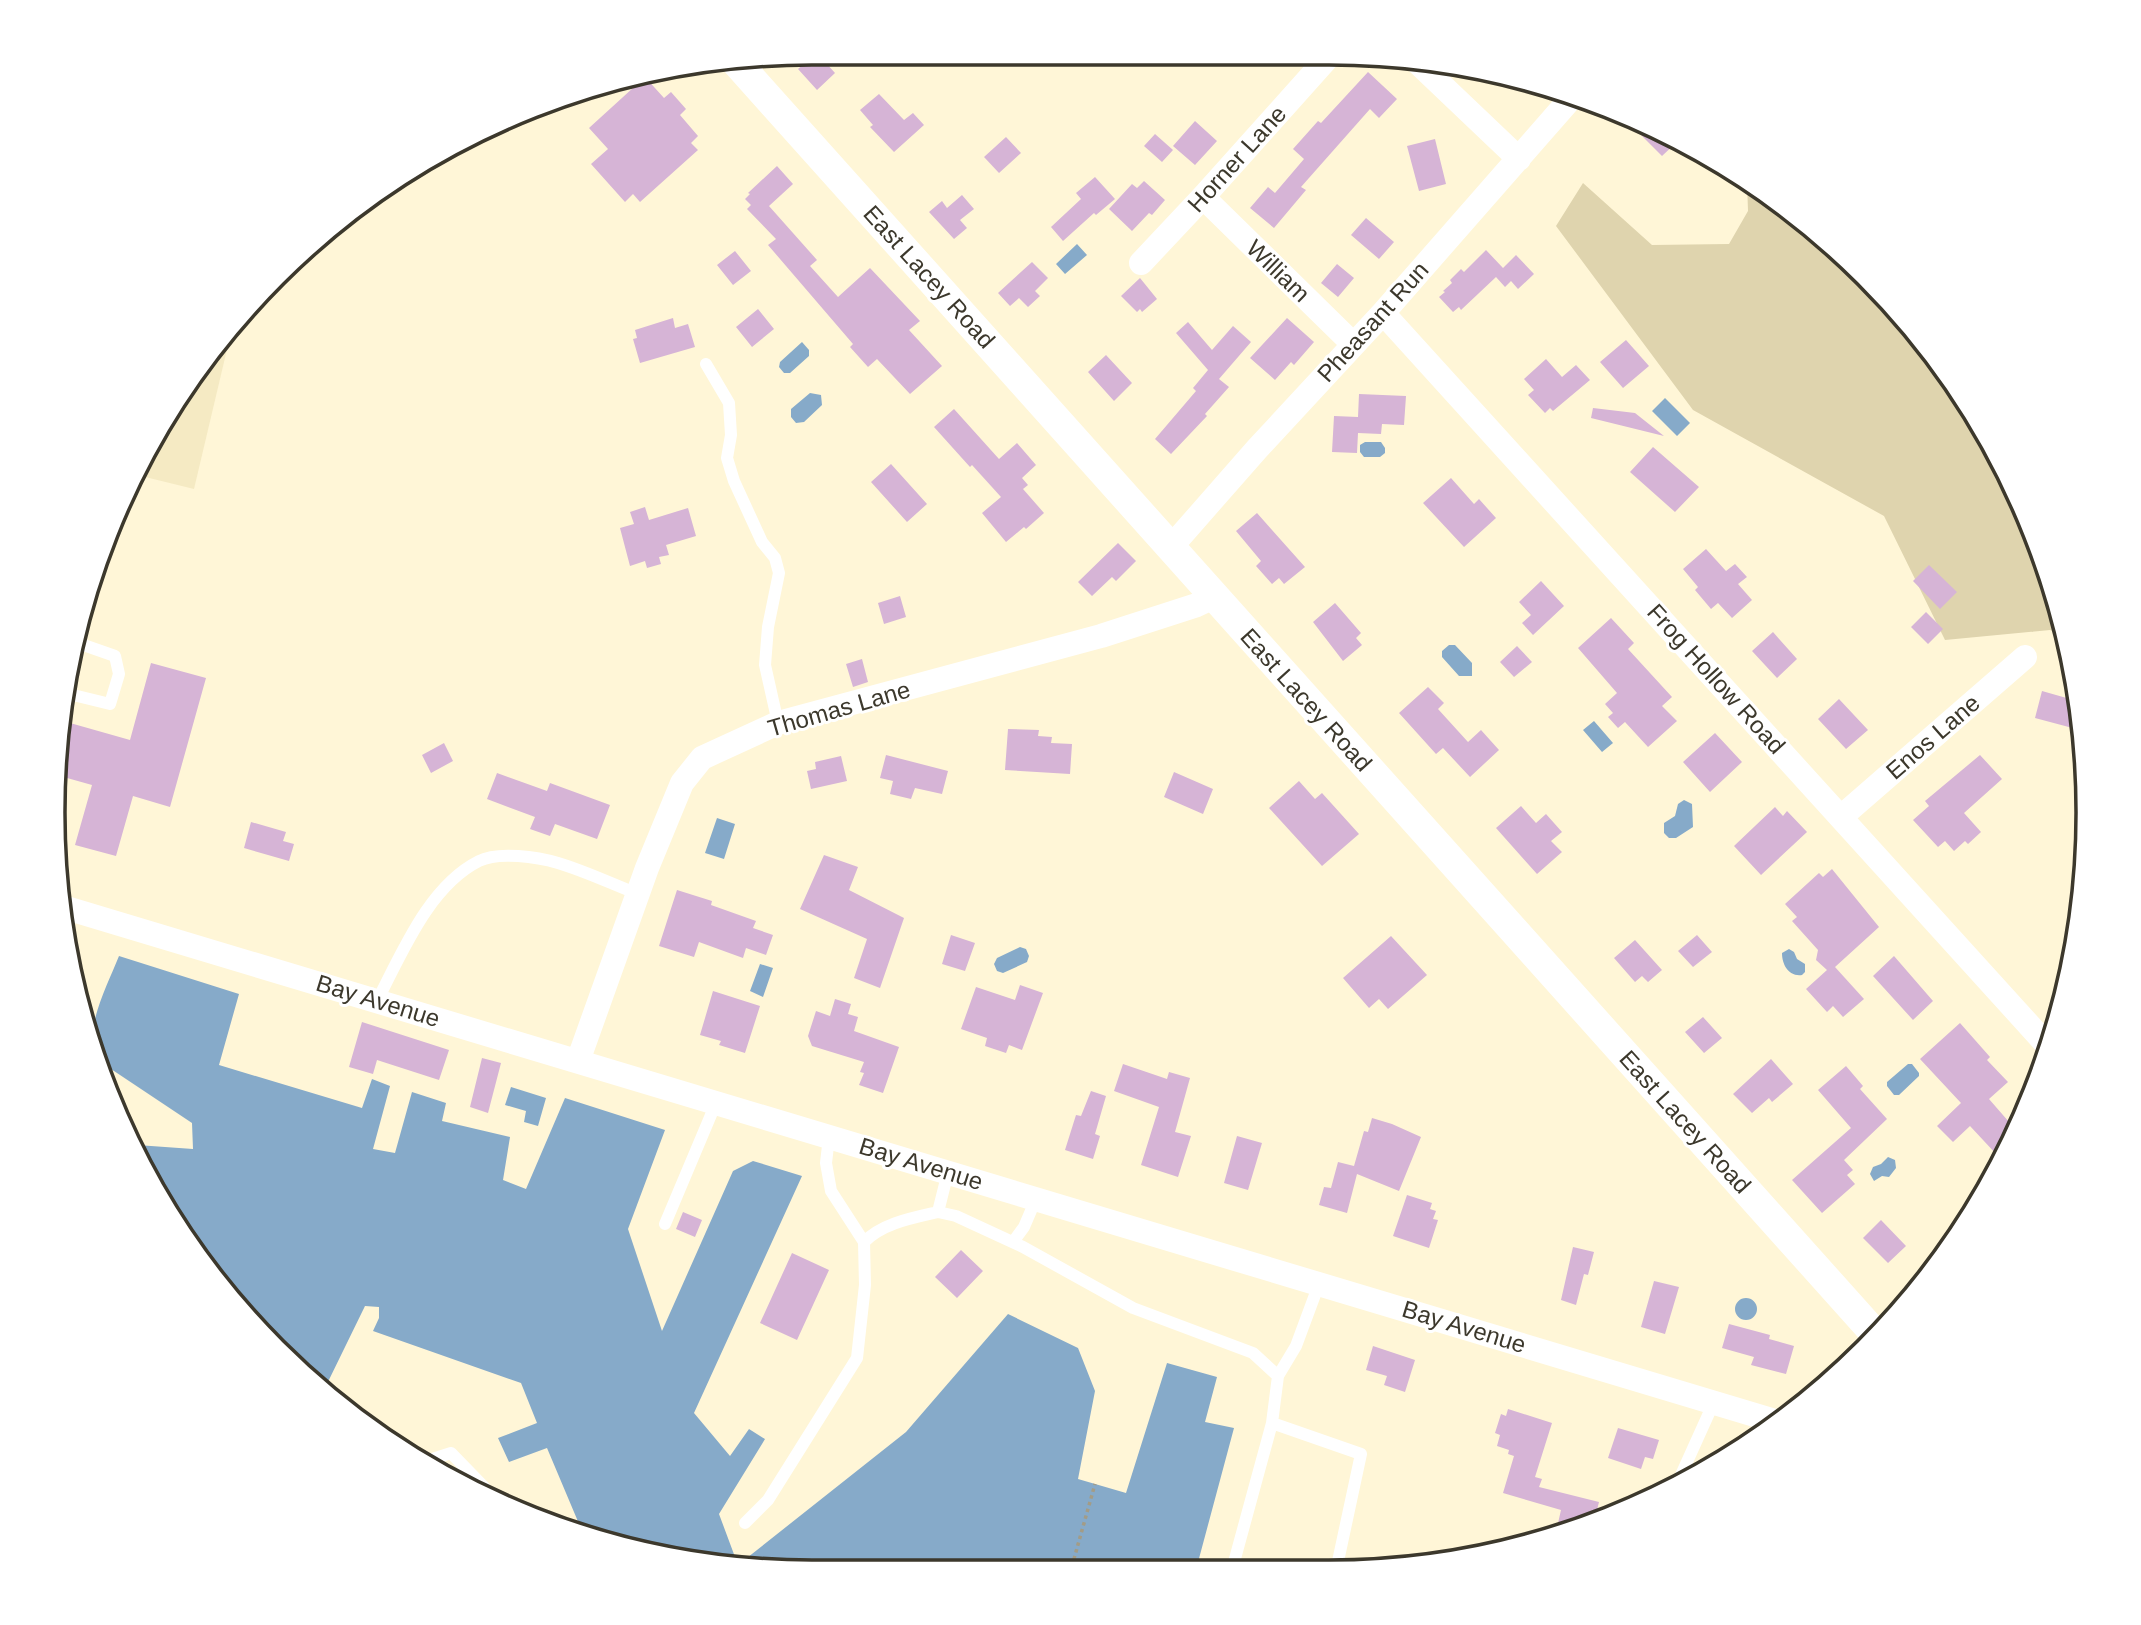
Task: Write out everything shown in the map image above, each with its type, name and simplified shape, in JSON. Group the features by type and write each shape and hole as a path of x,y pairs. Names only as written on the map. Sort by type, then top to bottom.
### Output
{"street":[{"name":"Horner Lane","path":"1141,263 1321,65"},
{"name":"East Lacey Road","path":"743,68 1870,1328"},
{"path":"1427,71 1519,159"},
{"name":"Pheasant Run","path":"1171,547 1383,313 1567,103"},
{"name":"William","path":"1203,197 1353,344"},
{"name":"Frog Hollow Road","path":"1383,313 2041,1039"},
{"name":"Thomas Lane","path":"578,1061 638,894 682,783 702,758 778,723 1101,636 1214,597"},
{"name":"Enos Lane","path":"1841,817 2025,657"},
{"name":"Bay Avenue","path":"71,909 1767,1418"}],"lane":[{"path":"706,364 729,403 731,435 727,458 734,481 762,542 775,558 779,573 768,627 765,665 778,723"},
{"path":"74,695 110,704 119,674 115,656 84,645"},
{"path":"377,1001 405,946 441,890 480,860 503,855 557,862 638,894"},
{"path":"665,1224 716,1103"},
{"path":"745,1523 768,1500 857,1358 865,1285 864,1242 831,1191 826,1163 829,1136"},
{"path":"939,1212 948,1172"},
{"path":"1013,1242 1024,1227 1036,1199"},
{"path":"864,1242 874,1233 893,1224 939,1212 956,1216 1013,1242 1133,1308 1253,1353 1278,1376"},
{"path":"1235,1560 1272,1423 1278,1376 1296,1346 1319,1284"},
{"path":"1683,1470 1714,1402"},
{"path":"1272,1423 1361,1454 1338,1560"},
{"path":"436,1458 451,1453 478,1481"}],"path":[{"path":"1074,1560 1095,1484"}],"shaded area":[{"path":"1583,183 1652,245 1729,244 1748,211 1747,193 1822,250 1891,319 1922,357 1976,439 1999,482 2037,572 2054,631 1945,640 1884,516 1693,410 1556,226"},
{"path":"228,346 194,489 145,477 191,397"}],"water":[{"path":"1077,244 1087,255 1065,274 1056,264"},
{"path":"802,342 809,350 809,356 790,373 784,373 779,367 780,362"},
{"path":"810,393 821,395 822,405 804,422 796,423 791,417 791,409"},
{"path":"1665,398 1690,423 1677,436 1652,411"},
{"path":"1365,442 1381,442 1385,453 1380,457 1364,457 1360,452 1360,445"},
{"path":"1449,645 1455,645 1472,663 1472,676 1459,676 1442,657 1442,651"},
{"path":"1594,721 1613,743 1602,752 1583,730"},
{"path":"1684,800 1692,804 1693,827 1676,838 1669,838 1664,833 1664,823 1675,816 1678,804"},
{"path":"717,818 735,824 724,859 705,853"},
{"path":"1020,947 1026,949 1029,956 1027,962 1003,973 997,971 994,964 997,958"},
{"path":"1789,949 1805,964 1805,972 1802,975 1790,972 1783,962 1782,953"},
{"path":"119,956 239,994 219,1065 362,1108 372,1079 390,1086 373,1149 395,1153 412,1092 446,1103 442,1121 510,1137 503,1180 526,1189 565,1098 665,1130 628,1229 662,1331 733,1171 753,1161 802,1176 694,1413 730,1456 749,1429 765,1439 719,1514 735,1556 667,1546 579,1523 547,1448 509,1462 498,1438 537,1423 521,1383 373,1331 379,1318 379,1307 365,1306 328,1382 319,1375 250,1306 219,1268 165,1186 143,1145 193,1149 192,1123 110,1068 95,1021"},
{"path":"760,964 773,968 763,997 750,991"},
{"path":"1908,1064 1912,1064 1919,1076 1899,1095 1894,1095 1887,1082"},
{"path":"511,1087 546,1098 538,1126 524,1122 526,1111 505,1105"},
{"path":"1888,1157 1895,1160 1896,1168 1889,1177 1882,1176 1874,1181 1870,1174 1873,1167"},
{"path":"1746,1298 1754,1301 1757,1309 1754,1317 1746,1320 1738,1317 1735,1309 1738,1301"},
{"path":"1008,1314 1078,1348 1095,1391 1078,1479 1126,1493 1167,1363 1217,1377 1205,1422 1234,1428 1199,1560 812,1560 748,1557 906,1432"}],"building":[{"path":"803,65 828,65 835,73 817,90 798,69"},
{"path":"1368,72 1397,99 1379,118 1370,109 1301,187 1306,190 1274,228 1250,208 1268,187 1275,193 1304,159 1293,149"},
{"path":"650,83 664,98 671,92 686,109 680,115 698,136 691,143 698,150 640,202 633,194 625,202 591,164 608,149 589,128 635,86"},
{"path":"879,94 904,120 913,113 924,125 894,152 870,127 873,125 860,110"},
{"path":"1195,121 1217,141 1195,165 1173,146"},
{"path":"1639,133 1670,148 1662,156"},
{"path":"1155,134 1173,150 1162,162 1144,146"},
{"path":"1006,137 1021,153 999,173 984,157"},
{"path":"1435,139 1446,184 1419,191 1407,146"},
{"path":"777,166 793,184 769,206 817,260 810,266 838,297 870,268 920,321 909,330 942,366 910,394 877,359 868,367 850,347 853,344 768,245 776,239 747,209 751,205 745,199 750,194 748,193"},
{"path":"1095,177 1115,199 1096,215 1094,213 1063,241 1051,227 1081,199 1076,193"},
{"path":"1144,181 1165,200 1132,231 1109,209 1132,184 1137,188"},
{"path":"962,195 974,209 960,220 967,228 954,239 929,212 942,201 947,208"},
{"path":"1366,218 1394,242 1379,259 1351,235"},
{"path":"1486,250 1503,268 1516,255 1534,274 1518,289 1511,281 1505,287 1496,277 1461,310 1459,307 1453,312 1439,297 1461,269 1464,272"},
{"path":"735,251 751,271 733,285 717,265"},
{"path":"1032,262 1048,278 1035,291 1040,296 1028,307 1019,298 1010,306 998,293"},
{"path":"1337,264 1354,278 1338,297 1321,283"},
{"path":"1140,278 1157,299 1142,312 1140,309 1137,312 1121,296"},
{"path":"758,309 774,329 752,347 736,327"},
{"path":"673,318 675,328 688,324 695,347 640,363 633,339 637,338 635,330"},
{"path":"1287,318 1314,342 1294,365 1291,362 1275,380 1250,358"},
{"path":"1188,322 1212,350 1233,326 1251,342 1219,379 1229,387 1205,414 1207,416 1171,454 1155,439 1196,391 1193,388 1208,370 1176,333"},
{"path":"1626,340 1649,366 1623,388 1600,362"},
{"path":"1106,355 1132,383 1114,401 1088,372"},
{"path":"1546,359 1562,377 1576,365 1590,380 1553,411 1550,408 1545,413 1528,395 1534,390 1524,379"},
{"path":"1359,394 1406,396 1404,425 1382,424 1381,434 1358,433 1357,453 1332,452 1334,416 1358,417"},
{"path":"1593,408 1635,413 1664,436 1591,418"},
{"path":"954,409 999,459 1017,443 1036,465 1022,478 1028,485 1023,489 1044,513 1006,542 982,513 1001,497 934,427"},
{"path":"1653,447 1699,487 1675,512 1630,472"},
{"path":"891,464 927,504 907,522 871,482"},
{"path":"1451,478 1474,504 1479,499 1496,518 1464,547 1423,503"},
{"path":"645,507 649,520 688,508 696,536 666,545 669,555 659,557 661,564 647,568 645,561 630,566 620,528 634,524 630,512"},
{"path":"1257,513 1305,567 1284,584 1279,578 1272,584 1256,566 1261,561 1236,531"},
{"path":"1118,543 1136,561 1116,581 1112,577 1092,596 1078,582"},
{"path":"1706,549 1726,571 1735,564 1747,577 1738,584 1752,600 1732,618 1718,603 1711,609 1695,590 1698,587 1683,569"},
{"path":"1929,565 1957,592 1940,609 1913,581"},
{"path":"1541,581 1564,606 1533,635 1522,623 1531,615 1519,602"},
{"path":"900,596 906,617 884,624 878,603"},
{"path":"1335,603 1361,633 1356,638 1362,645 1343,661 1313,622"},
{"path":"1926,612 1943,629 1928,644 1911,627"},
{"path":"1611,618 1634,643 1628,649 1672,697 1662,706 1677,721 1648,747 1625,722 1618,728 1608,717 1613,713 1605,704 1617,693 1578,648"},
{"path":"1773,632 1797,659 1777,678 1752,651"},
{"path":"1517,646 1532,662 1514,677 1500,662"},
{"path":"862,659 868,682 853,687 846,664"},
{"path":"151,663 206,678 170,807 133,796 116,856 75,845 92,785 66,778 70,723 130,740"},
{"path":"1428,687 1444,703 1438,709 1468,742 1481,730 1499,750 1470,777 1443,748 1436,754 1399,713"},
{"path":"2042,691 2067,698 2071,728 2035,718"},
{"path":"1839,699 1868,730 1846,749 1818,719"},
{"path":"1008,729 1039,730 1038,736 1052,737 1051,743 1072,744 1070,774 1005,770"},
{"path":"1715,733 1742,762 1710,792 1683,762"},
{"path":"444,743 453,761 431,773 422,755"},
{"path":"886,755 948,771 942,794 915,788 911,799 890,794 893,781 880,778"},
{"path":"1980,755 2002,779 1964,813 1981,832 1968,844 1965,841 1954,851 1945,841 1938,847 1913,820 1929,806 1925,801"},
{"path":"841,756 847,781 811,789 807,771 816,769 815,762"},
{"path":"1174,772 1213,789 1203,814 1164,797"},
{"path":"497,773 547,791 550,783 610,805 597,839 555,824 550,836 530,829 535,817 487,799"},
{"path":"1299,781 1315,799 1322,793 1359,834 1322,866 1269,808"},
{"path":"1521,806 1536,823 1546,814 1562,832 1551,841 1562,852 1537,874 1496,828"},
{"path":"1775,807 1783,816 1787,811 1807,832 1761,875 1734,846"},
{"path":"251,822 286,832 283,841 294,844 289,861 244,848"},
{"path":"824,855 858,867 849,890 904,918 880,988 854,978 867,939 800,909"},
{"path":"1832,869 1879,927 1835,967 1864,999 1843,1017 1833,1006 1827,1012 1806,989 1827,970 1816,960 1818,950 1792,921 1797,917 1785,904 1819,873 1823,877"},
{"path":"677,890 712,901 711,905 756,921 753,928 773,935 766,955 746,948 743,958 699,942 694,957 659,946"},
{"path":"951,935 975,943 965,971 942,964"},
{"path":"1697,935 1712,952 1693,967 1678,951"},
{"path":"1391,936 1427,975 1388,1009 1379,999 1369,1008 1343,978"},
{"path":"1635,940 1662,970 1648,982 1642,976 1635,982 1614,958"},
{"path":"1894,956 1933,1001 1913,1020 1873,976"},
{"path":"1020,985 1043,993 1022,1050 1009,1045 1006,1053 985,1046 987,1038 961,1029 976,987 1015,1000"},
{"path":"713,991 760,1006 745,1053 719,1045 721,1041 700,1035"},
{"path":"835,999 851,1004 848,1014 858,1017 854,1031 899,1047 883,1093 859,1085 864,1073 860,1072 864,1062 812,1046 808,1036 816,1011 830,1016"},
{"path":"1703,1017 1722,1038 1704,1053 1685,1032"},
{"path":"362,1022 449,1050 439,1080 377,1060 373,1074 349,1067"},
{"path":"1960,1023 1990,1057 1987,1060 2008,1082 1989,1099 2009,1122 1994,1152 1970,1126 1953,1142 1937,1126 1961,1103 1920,1059"},
{"path":"482,1058 501,1063 488,1113 470,1107"},
{"path":"1771,1059 1793,1084 1772,1102 1769,1098 1752,1113 1733,1094"},
{"path":"1123,1064 1167,1079 1169,1072 1190,1078 1175,1132 1191,1136 1178,1177 1141,1165 1159,1107 1114,1091"},
{"path":"1846,1066 1863,1086 1860,1089 1887,1119 1844,1160 1853,1170 1847,1175 1855,1184 1822,1213 1792,1180 1851,1128 1818,1090"},
{"path":"1091,1091 1106,1096 1095,1134 1100,1136 1093,1159 1065,1150 1076,1115 1081,1116"},
{"path":"1372,1118 1421,1137 1399,1191 1357,1174 1347,1213 1319,1205 1324,1187 1331,1188 1338,1162 1354,1166 1364,1131 1368,1132"},
{"path":"1237,1136 1262,1143 1248,1190 1224,1183"},
{"path":"1407,1195 1432,1203 1430,1209 1436,1211 1433,1219 1438,1220 1429,1248 1393,1236"},
{"path":"683,1212 702,1220 695,1237 676,1229"},
{"path":"1881,1220 1906,1246 1888,1263 1863,1238"},
{"path":"1573,1247 1594,1252 1588,1275 1584,1274 1576,1305 1561,1300"},
{"path":"961,1250 983,1271 957,1298 935,1277"},
{"path":"792,1253 829,1270 797,1340 760,1323"},
{"path":"1654,1281 1679,1287 1665,1334 1641,1327"},
{"path":"1729,1324 1770,1335 1769,1339 1794,1346 1786,1374 1751,1365 1754,1357 1722,1348"},
{"path":"1373,1346 1415,1360 1405,1392 1384,1385 1387,1376 1366,1370"},
{"path":"1508,1409 1552,1423 1535,1477 1542,1479 1539,1487 1599,1502 1597,1510 1558,1524 1561,1510 1503,1493 1514,1456 1508,1454 1509,1450 1497,1446 1500,1435 1495,1433 1501,1414 1506,1416"},
{"path":"1618,1428 1659,1440 1653,1459 1645,1457 1641,1469 1608,1458"}]}
